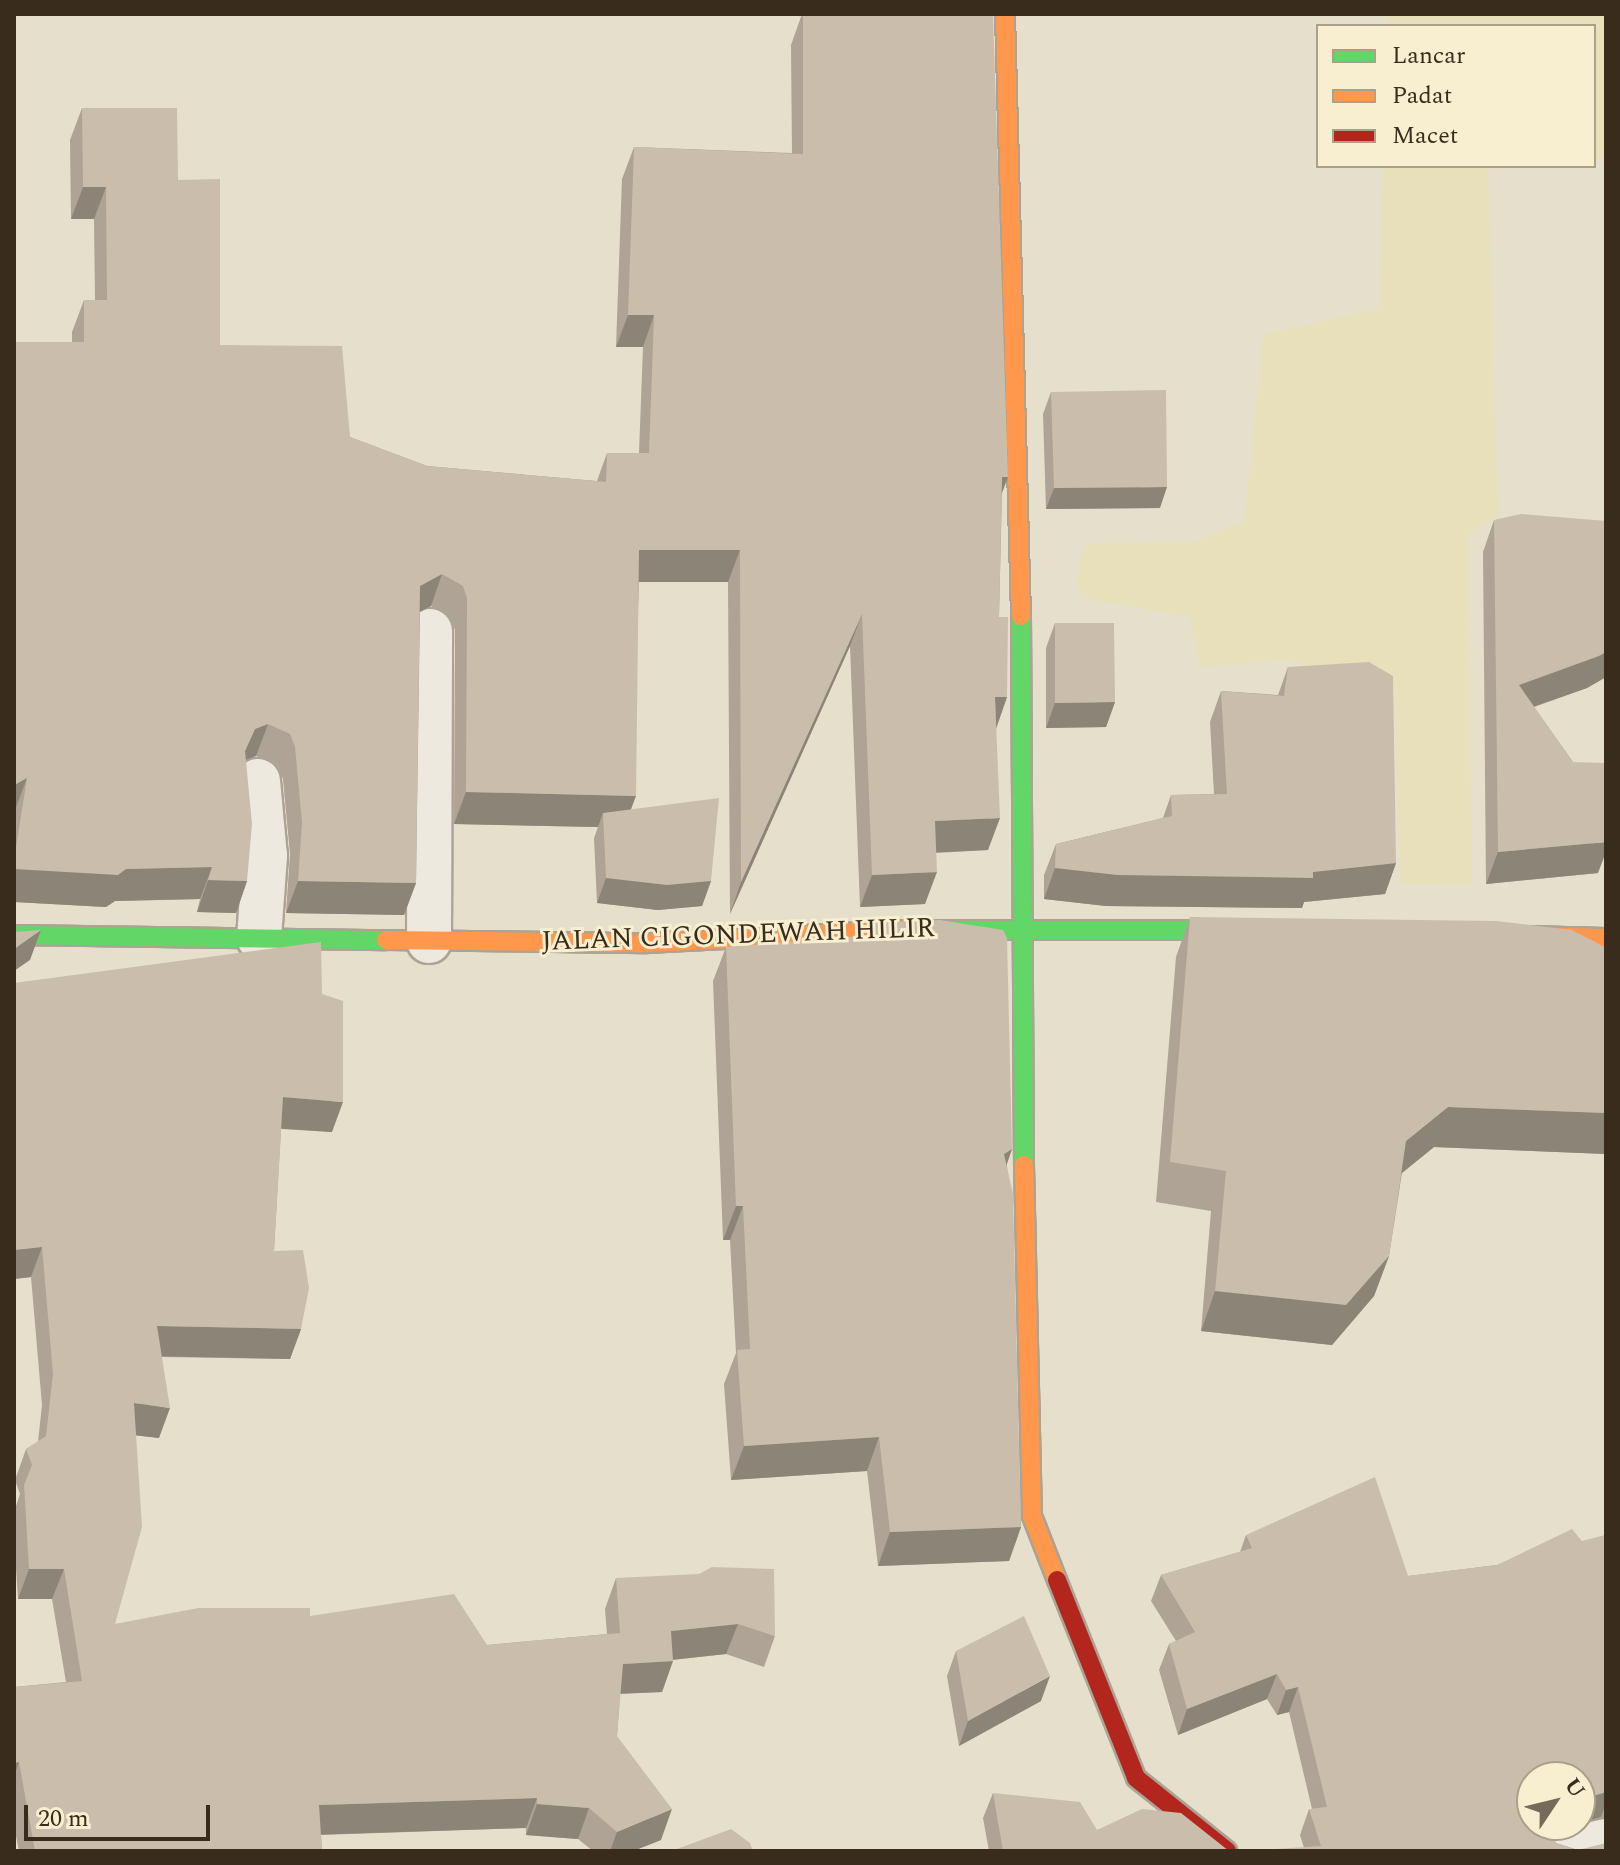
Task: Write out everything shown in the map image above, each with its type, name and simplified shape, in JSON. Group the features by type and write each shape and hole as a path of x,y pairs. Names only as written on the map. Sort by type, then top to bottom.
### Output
{"street":[{"path":"1005,14 1022,530 1019,929 1032,1516 1136,1778 1227,1851"},
{"path":"429,941 430,631"},
{"path":"258,781 265,856 259,938"},
{"name":"JALAN CIGONDEWAH HILIR","path":"14,935 647,943 938,928 1268,931"},
{"path":"1514,936 1606,938"},
{"path":"1564,1851 1606,1841"}],"shaded area":[{"path":"1387,14 1606,14 1606,158 1596,158 1596,24 1387,24"},
{"path":"1383,168 1488,168 1498,515 1469,535 1472,885 1401,884 1394,687 1286,660 1201,667 1189,617 1084,598 1077,585 1080,554 1090,544 1195,542 1245,520 1263,334 1379,309"}],"building":[{"path":"803,14 993,14 1008,477 1002,477 999,617 1008,617 1007,697 995,697 1000,818 935,821 937,872 872,875 862,614 741,882 740,550 639,550 636,796 466,792 467,598 463,586 442,574 420,586 416,883 298,881 302,822 295,747 290,734 268,724 255,729 245,751 252,824 247,881 208,880 212,867 126,869 118,875 14,869 27,778 14,785 14,342 84,342 84,300 107,300 106,187 83,187 82,108 177,108 178,180 220,179 220,345 342,346 350,437 427,466 606,482 607,453 649,453 654,315 628,315 634,147 803,154"},
{"path":"1166,390 1167,487 1054,488 1051,392"},
{"path":"1521,514 1606,521 1606,652 1519,685 1573,762 1606,763 1606,842 1498,852 1494,520"},
{"path":"1055,623 1114,623 1115,702 1055,703"},
{"path":"1369,662 1393,676 1396,863 1313,872 1313,878 1117,875 1055,868 1056,844 1172,816 1171,795 1227,794 1221,691 1284,696 1288,667"},
{"path":"719,798 711,881 667,885 606,878 603,813"},
{"path":"1190,917 1496,921 1572,930 1606,948 1606,1113 1448,1107 1406,1141 1389,1256 1346,1305 1215,1291 1226,1171 1170,1162"},
{"path":"940,920 1003,930 1007,938 1012,1149 1004,1154 1013,1194 1021,1527 890,1532 879,1437 744,1446 737,1350 750,1349 743,1206 736,1206 726,947 875,935 874,923"},
{"path":"41,930 14,949 14,932"},
{"path":"321,942 322,994 343,1001 343,1102 283,1097 274,1251 303,1250 309,1288 301,1329 157,1326 170,1408 134,1403 142,1527 115,1624 198,1608 310,1608 310,1616 454,1594 487,1645 620,1633 616,1578 699,1574 712,1567 774,1569 775,1636 738,1624 671,1631 673,1661 623,1664 617,1736 672,1809 617,1832 589,1808 537,1804 537,1798 319,1805 322,1851 35,1851 19,1762 14,1763 14,1687 82,1681 64,1569 29,1569 24,1485 32,1465 26,1449 46,1436 53,1374 42,1247 14,1250 14,983"},
{"path":"1375,1477 1408,1576 1497,1565 1572,1529 1582,1541 1606,1535 1606,1792 1596,1795 1596,1761 1516,1761 1516,1841 1555,1841 1578,1850 1606,1843 1606,1851 1245,1851 1321,1846 1309,1809 1327,1807 1298,1687 1286,1690 1277,1674 1187,1709 1169,1644 1195,1632 1161,1575 1252,1548 1246,1535"},
{"path":"1024,1616 1050,1676 968,1721 956,1651"},
{"path":"993,1793 1080,1802 1097,1830 1142,1809 1181,1813 1229,1851 1003,1851"},
{"path":"731,1829 750,1843 753,1851 677,1851 677,1849"}],"traffic: fast":[{"path":"1021,616 1024,1165"},
{"path":"903,930 1243,930"},
{"path":"14,935 386,940"}],"traffic: slow":[{"path":"1005,14 1021,616"},
{"path":"386,940 647,943 903,930"},
{"path":"1528,936 1606,938"},
{"path":"1024,1165 1032,1516 1057,1580"}],"traffic: jam":[{"path":"1057,1580 1136,1778 1227,1851"}]}
